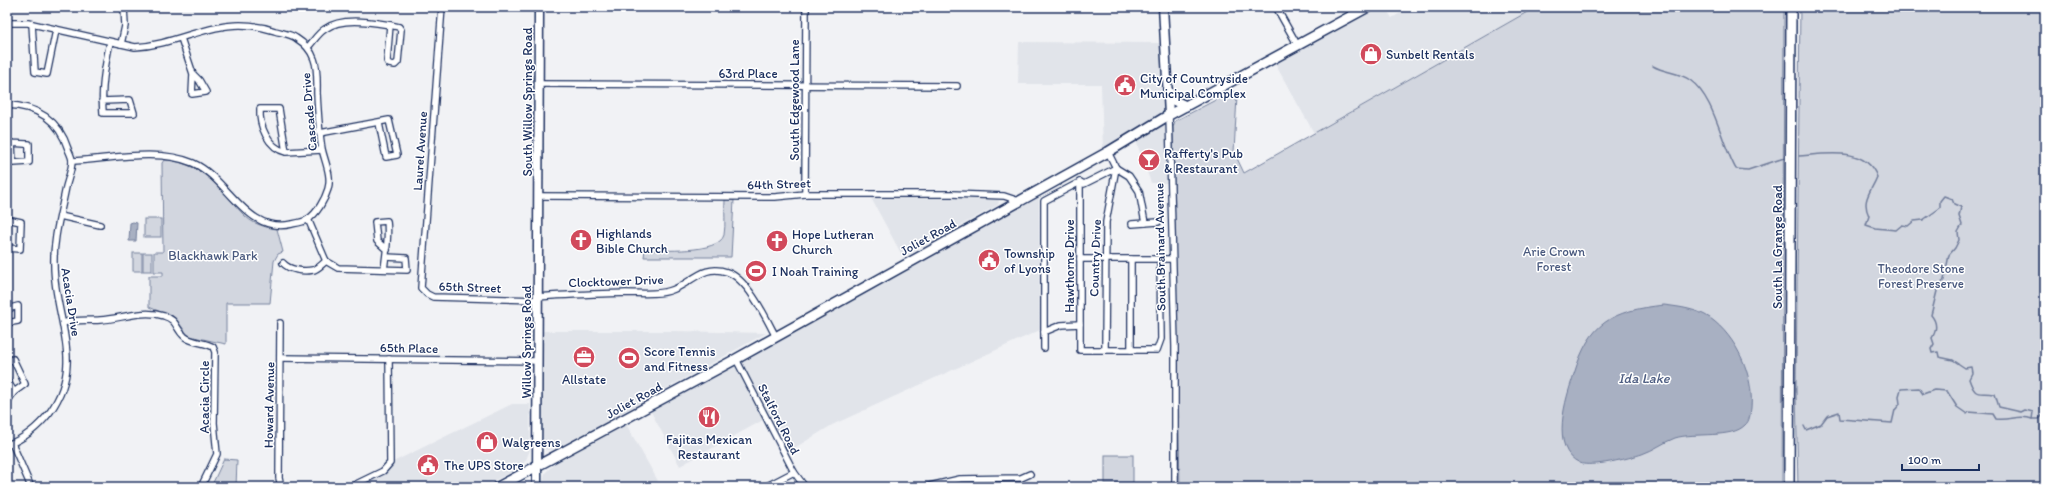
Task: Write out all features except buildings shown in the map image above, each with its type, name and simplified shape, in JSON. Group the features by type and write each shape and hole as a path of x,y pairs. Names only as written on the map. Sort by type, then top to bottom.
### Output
{"main road":[{"name":"Joliet Road","path":"498,487 537,468 776,337 1108,152 1169,115 1368,7"},
{"name":"South La Grange Road","path":"1789,487 1791,7"},
{"path":"1168,91 1175,101 1186,106"}],"street":[{"path":"121,44 125,26 124,7"},
{"name":"Laurel Avenue","path":"427,294 421,288 442,7"},
{"name":"South Willow Springs Road","path":"538,196 539,7"},
{"name":"South Edgewood Lane","path":"805,194 806,7"},
{"name":"South Brainard Avenue","path":"1163,7 1169,115 1175,487"},
{"path":"1276,7 1298,46"},
{"path":"7,23 32,24 135,47 149,46 181,38 200,30 221,26 251,25 267,28 295,38 308,48 324,29 338,23 370,22 390,25 399,27 401,30 398,62 395,65 389,64 387,61 390,25"},
{"path":"32,24 35,72 47,74 56,30"},
{"path":"181,38 193,74"},
{"path":"102,101 130,100 134,113 103,113 102,101 102,77 110,42"},
{"name":"Cascade Drive","path":"308,48 314,59 316,69 320,133 322,150 328,172 329,187 324,200 308,220"},
{"name":"63rd Place","path":"539,84 957,86"},
{"name":"Acacia Drive","path":"7,105 33,108 45,115 65,138 72,161 55,244 54,265 57,297 63,323 68,359 62,391 44,419 33,430 9,444"},
{"path":"286,152 279,109 260,109 260,115 268,140 273,146 286,152 322,150"},
{"path":"320,133 389,120 397,155 386,157 379,123"},
{"path":"10,143 29,144 29,162 13,163 10,143"},
{"path":"1108,152 1116,168 1130,176 1139,191 1145,223"},
{"path":"72,161 155,155 173,157 192,162 211,174 246,211 259,221 281,225 308,220 326,262 338,268 407,270 406,258 386,257"},
{"path":"1044,348 1044,201 1080,182 1084,184 1116,168"},
{"name":"Country Drive","path":"1105,350 1104,259 1106,222 1116,168"},
{"name":"Hawthorne Drive","path":"1080,182 1080,350 1105,350"},
{"name":"64th Street","path":"538,196 775,197 805,194 1004,196 1019,201"},
{"name":"Willow Springs Road","path":"537,487 538,196"},
{"path":"60,216 100,225"},
{"path":"7,219 21,222 20,249 7,248"},
{"path":"384,269 387,250 387,221 375,222 377,241 387,250"},
{"path":"1132,224 1158,222"},
{"path":"1080,259 1172,259"},
{"path":"1131,259 1131,350"},
{"path":"1105,350 1156,350 1161,339 1160,259"},
{"path":"283,263 291,269 314,270 326,262"},
{"name":"Clocktower Drive","path":"538,298 572,293 669,291 702,272 719,270 732,274 740,281 761,309 776,337"},
{"name":"65th Street","path":"427,294 433,297 538,298"},
{"path":"7,309 18,306 18,321 7,323"},
{"name":"Acacia Circle","path":"63,323 80,319 100,320 127,315 159,314 173,320 185,337 213,347 215,352 214,423 216,454 201,487"},
{"name":"Howard Avenue","path":"280,323 278,478 281,487"},
{"path":"1044,332 1061,325 1080,324"},
{"name":"65th Place","path":"280,358 538,361"},
{"path":"7,362 13,359 24,384 14,392 7,402"},
{"path":"350,487 383,471 390,463 389,359"},
{"name":"Stalford Road","path":"736,359 794,472 805,487"},
{"path":"7,380 14,392"},
{"path":"9,444 31,487"},
{"path":"765,487 794,472"},
{"path":"925,487 960,479 1021,478 1030,474"}],"shaded area":[{"path":"1372,7 1385,7 1392,18 1410,7 1536,7 1314,133 1274,62"},
{"path":"1019,42 1163,43 1168,114 1103,152 1101,84 1018,84"},
{"path":"1168,118 1168,183 1151,183 1135,138"},
{"path":"1039,194 1040,330 832,425 788,452 740,360"},
{"path":"871,198 997,198 999,201 998,205 903,257"},
{"path":"540,331 766,333 597,427 552,450 546,450 541,444"},
{"path":"735,363 765,419 680,466 650,410"},
{"path":"512,404 530,404 530,450 526,460 519,468 482,487 358,487 372,480 395,461"},
{"path":"626,424 658,481 647,487 542,487 545,473 558,460"}],"green space":[{"name":"Arie Crown Forest","path":"1536,7 1784,7 1782,487 1180,487 1173,127 1175,121 1233,91 1237,96 1234,152 1244,173"},
{"name":"Theodore Stone Forest Preserve","path":"1800,7 2045,7 2045,487 1798,487 1796,389"},
{"name":"Blackhawk Park","path":"164,160 183,163 192,167 216,184 250,220 262,226 277,229 283,252 278,254 274,261 270,303 226,303 226,344 189,336 175,318 149,307 149,276 163,276 163,272 154,272 154,252 163,252 162,163"},
{"path":"725,200 734,200 731,257 644,257 645,250 689,250 712,245 720,241 725,231"},
{"path":"144,219 161,219 161,237 144,237"},
{"path":"133,253 142,253 142,271 133,271"},
{"path":"143,253 152,253 152,271 143,271"},
{"path":"1105,455 1133,455 1133,483 1105,483"},
{"path":"224,459 237,460 236,487 211,487"}],"water":[{"path":"130,223 137,223 136,241 129,241"},
{"name":"Ida Lake","path":"1664,305 1700,312 1720,326 1736,346 1742,358 1750,383 1751,408 1748,422 1739,429 1722,434 1683,436 1675,438 1646,452 1629,458 1593,464 1580,463 1571,456 1565,447 1562,435 1562,422 1567,396 1580,356 1587,342 1605,322 1616,316 1630,311"}],"waterway":[{"path":"1653,66 1685,77 1699,88 1712,109 1736,169 1748,170 1784,158"},
{"path":"1799,156 1844,154 1864,160 1872,167 1877,177 1866,201 1869,216 1866,225 1875,228 1896,230 1902,225 1908,226 1914,221 1923,220 1940,208 1940,201 1944,196 1952,199 1954,204 1961,207 1959,216 1962,225 1958,232 1959,240 1949,255 1944,280 1938,287 1931,315 1936,326 1932,338 1934,344 1931,349 1932,353 1938,352 1939,357 1953,360 1965,368 1971,367 1972,373 1969,379 1971,385 1978,393 1995,394 1999,407 2021,412 2025,410 2033,412 2032,419 2039,419 2045,415"},
{"path":"1804,426 1806,430 1821,424 1827,416 1839,412 1840,419 1892,423 1895,410 1900,404 1899,396 1901,389 1919,388 1923,394 1934,390 1947,391 1957,407 1967,414 1969,412 1993,414 1996,419 2023,417 2032,419"}],"place":[{"name":"Sunbelt Rentals","path":"1371,54"},
{"name":"City of Countryside Municipal Complex","path":"1125,85"},
{"name":"Rafferty's Pub & Restaurant","path":"1149,160"},
{"name":"Highlands Bible Church","path":"581,240"},
{"name":"Hope Lutheran Church","path":"777,241"},
{"name":"Township of Lyons","path":"989,260"},
{"name":"I Noah Training","path":"756,271"},
{"name":"Allstate","path":"584,357"},
{"name":"Score Tennis and Fitness","path":"629,358"},
{"name":"Fajitas Mexican Restaurant","path":"709,417"},
{"name":"Walgreens","path":"487,442"},
{"name":"The UPS Store","path":"428,465"}]}
